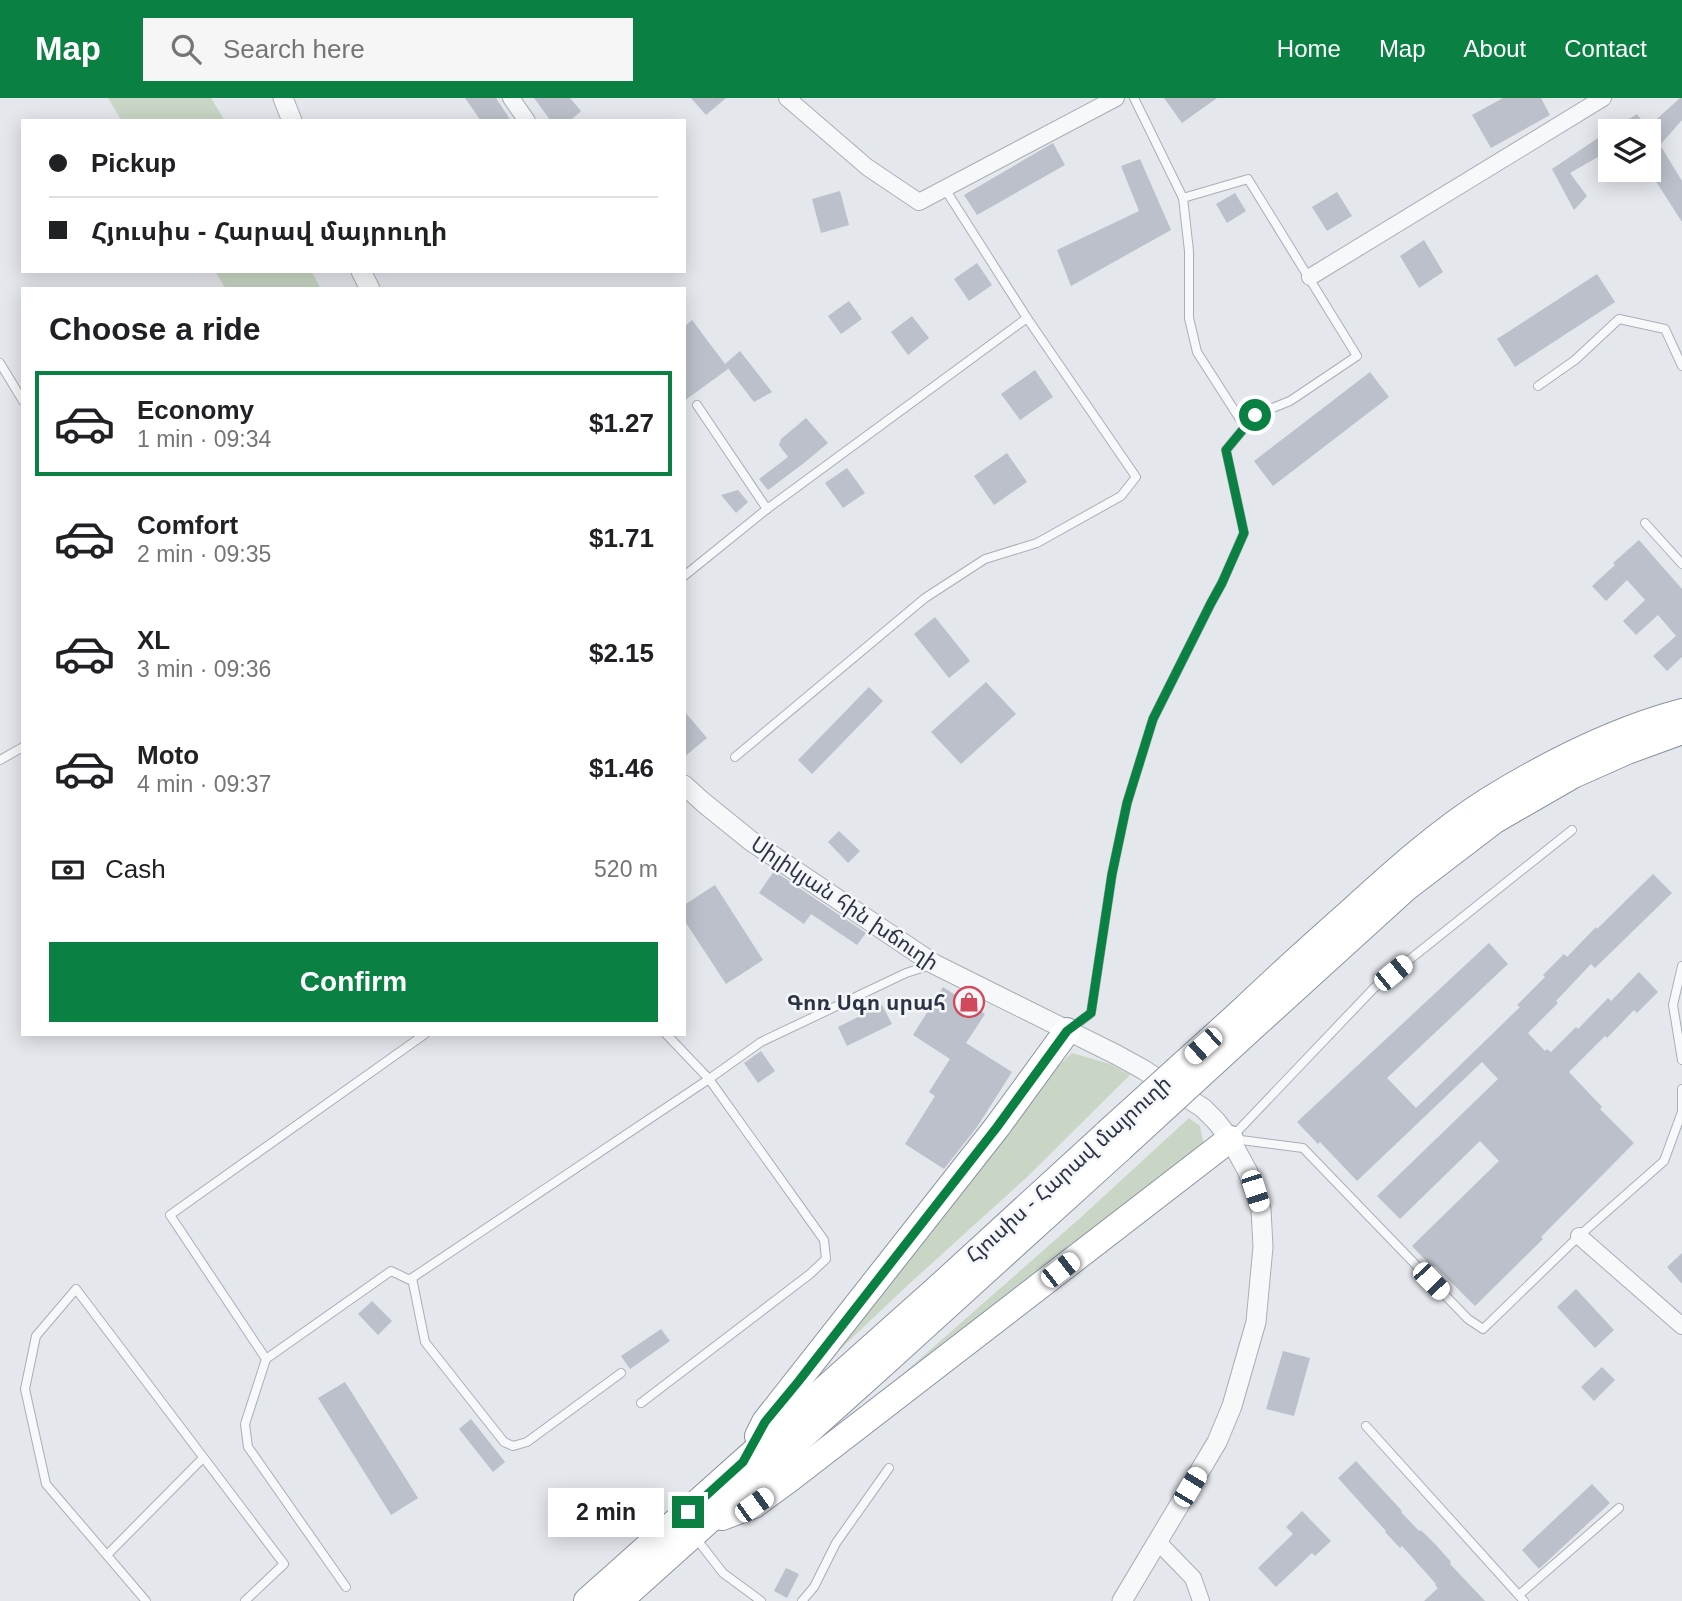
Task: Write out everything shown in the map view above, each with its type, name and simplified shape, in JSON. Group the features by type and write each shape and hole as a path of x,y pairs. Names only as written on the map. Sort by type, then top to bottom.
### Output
{"highway":[{"name":"Հյուսիս - Հարավ մայրուղի","path":"620,1601 1114,1140 1273,996 1393,873 1487,801 1562,759 1641,725 1682,712"},
{"name":"Հյուսիս - Հարավ մայրուղի","path":"1273,996 1495,820 1573,775 1636,747 1682,732"},
{"path":"743,1462 765,1422 989,1137 1067,1031"},
{"path":"700,1529 754,1505 1230,1139"},
{"name":"Հյուսիս - Հարավ մայրուղի","path":"587,1601 930,1295 1114,1140"}],"street":[{"path":"283,98 291,119"},
{"path":"511,98 526,119"},
{"path":"787,98 867,167 919,202 1116,98"},
{"path":"1310,277 1603,98"},
{"name":"Սիլիկյան հին խճուղի","path":"686,787 751,841 934,964 1144,1070 1203,1108 1230,1139 1248,1172 1261,1209 1263,1247 1256,1322 1232,1406 1217,1442 1122,1601"},
{"path":"1579,1236 1682,1326"},
{"path":"1157,1541 1194,1578 1201,1601"}],"lane":[{"path":"1134,98 1182,198 1189,251 1189,318 1197,352 1245,427"},
{"path":"1067,1031 1091,1013 1112,874 1127,803 1153,719 1222,583 1244,533 1226,450 1255,415 1290,401 1357,356 1248,179 1182,198"},
{"path":"735,757 925,598 985,559 1037,543 1121,496 1136,477 1027,318 945,189"},
{"path":"686,574 767,509 1027,318"},
{"path":"1538,386 1575,360 1619,319 1665,329 1682,366"},
{"path":"0,363 21,398"},
{"path":"697,404 767,509"},
{"path":"1645,523 1682,564"},
{"path":"0,760 21,748"},
{"path":"1230,1139 1374,988 1572,830"},
{"path":"346,1587 248,1447 245,1424 266,1359 391,1271 410,1280 761,1042 906,972 934,964"},
{"path":"1682,966 1673,1005 1682,1060"},
{"path":"266,1359 170,1215 422,1036"},
{"path":"641,1404 826,1259 824,1240 709,1079 668,1036"},
{"path":"1230,1139 1303,1148 1468,1319 1483,1329 1579,1236 1664,1161 1682,1112 1682,1089"},
{"path":"412,1278 425,1342 504,1442 513,1446 527,1442 621,1373"},
{"path":"146,1601 46,1484 25,1389 36,1336 76,1289 284,1564 245,1601"},
{"path":"1366,1426 1522,1598 1619,1508"},
{"path":"107,1555 203,1458"},
{"path":"802,1601 814,1587 836,1543 889,1468"},
{"path":"700,1529 723,1573 761,1601"}],"green space":[{"path":"108,98 211,98 224,119 121,119"},
{"path":"216,273 312,273 320,287 225,287"},
{"path":"1072,1053 1110,1064 1130,1075 1026,1178 816,1372 1047,1076"},
{"path":"1189,1118 1200,1126 1204,1147 838,1431 1079,1219"}],"building":[{"path":"465,98 496,98 510,119 480,119"},
{"path":"534,98 570,98 581,111 572,119 550,119"},
{"path":"691,98 726,98 706,115"},
{"path":"1164,98 1217,98 1182,123"},
{"path":"1503,98 1541,98 1550,115 1491,148 1472,115"},
{"path":"1682,98 1682,120 1661,144 1661,119 1657,119"},
{"path":"1598,138 1598,157 1570,173 1587,196 1574,210 1552,169"},
{"path":"1053,143 1065,165 977,215 964,195"},
{"path":"1661,147 1682,181 1682,222 1656,182 1661,182"},
{"path":"1140,159 1171,230 1071,286 1057,250 1139,211 1121,166"},
{"path":"840,191 849,225 821,233 812,199"},
{"path":"1337,192 1352,216 1327,231 1312,207"},
{"path":"1235,193 1246,211 1227,223 1216,204"},
{"path":"1424,240 1443,272 1419,288 1400,256"},
{"path":"977,263 992,285 969,301 954,279"},
{"path":"1597,274 1615,302 1515,367 1497,339"},
{"path":"849,301 862,319 841,334 828,316"},
{"path":"912,316 929,338 908,355 891,332"},
{"path":"692,320 725,364 740,351 772,392 754,402 727,367 728,369 686,400 686,325"},
{"path":"1035,370 1053,397 1020,420 1001,394"},
{"path":"1370,372 1389,397 1273,486 1254,461"},
{"path":"806,418 828,443 768,490 759,479 788,457 779,445 781,439"},
{"path":"1007,453 1027,482 994,505 974,476"},
{"path":"847,468 865,493 843,508 825,483"},
{"path":"738,490 748,502 736,513 721,495"},
{"path":"1639,540 1682,589 1682,657 1667,671 1653,656 1676,636 1658,615 1636,635 1623,621 1645,600 1627,580 1606,601 1592,586"},
{"path":"935,617 970,661 949,678 914,634"},
{"path":"986,682 1016,714 961,764 931,732"},
{"path":"869,687 883,701 812,774 798,760"},
{"path":"686,713 707,738 686,755"},
{"path":"839,831 860,851 848,863 828,842"},
{"path":"774,871 866,933 857,945 811,914 804,924 759,893"},
{"path":"1653,874 1672,893 1595,968 1591,964 1528,1033 1545,1051 1547,1049 1551,1052 1608,998 1611,1001 1639,972 1658,992 1637,1013 1634,1010 1607,1038 1605,1036 1569,1072 1602,1107 1600,1109 1634,1143 1475,1306 1412,1246 1499,1161 1480,1141 1400,1219 1377,1196 1498,1079 1482,1062 1357,1181 1297,1122 1489,943 1508,964 1387,1078 1416,1108 1520,1007 1517,1005 1564,954 1567,957"},
{"path":"715,885 763,960 726,984 686,923 686,904"},
{"path":"943,987 985,1014 966,1043 1012,1072 977,1127 944,1169 905,1144 935,1096 929,1092 950,1059 913,1035"},
{"path":"882,1005 892,1024 847,1046 838,1027"},
{"path":"761,1051 775,1071 758,1083 744,1063"},
{"path":"1682,1253 1682,1284 1667,1267"},
{"path":"1576,1289 1614,1330 1595,1348 1557,1307"},
{"path":"372,1301 392,1321 378,1335 358,1314"},
{"path":"661,1329 670,1341 630,1369 621,1356"},
{"path":"1283,1351 1310,1358 1294,1416 1266,1409"},
{"path":"1602,1367 1615,1380 1594,1401 1581,1387"},
{"path":"345,1382 418,1498 391,1515 318,1398"},
{"path":"471,1419 505,1462 493,1472 459,1429"},
{"path":"1356,1461 1485,1601 1424,1601 1438,1588 1436,1584 1402,1546 1400,1548 1385,1532 1338,1478"},
{"path":"1592,1484 1610,1503 1539,1569 1522,1550"},
{"path":"1302,1511 1331,1541 1315,1556 1312,1553 1276,1587 1258,1568 1293,1534 1286,1527"},
{"path":"786,1568 799,1574 787,1598 774,1591"}],"place":[{"name":"Գոռ Սգո սրահ","path":"969,1002"}],"route":[{"path":"688,1512 743,1462 765,1422 997,1127 1067,1031 1091,1013 1112,874 1127,803 1153,719 1222,583 1244,533 1226,450 1255,415"}]}
